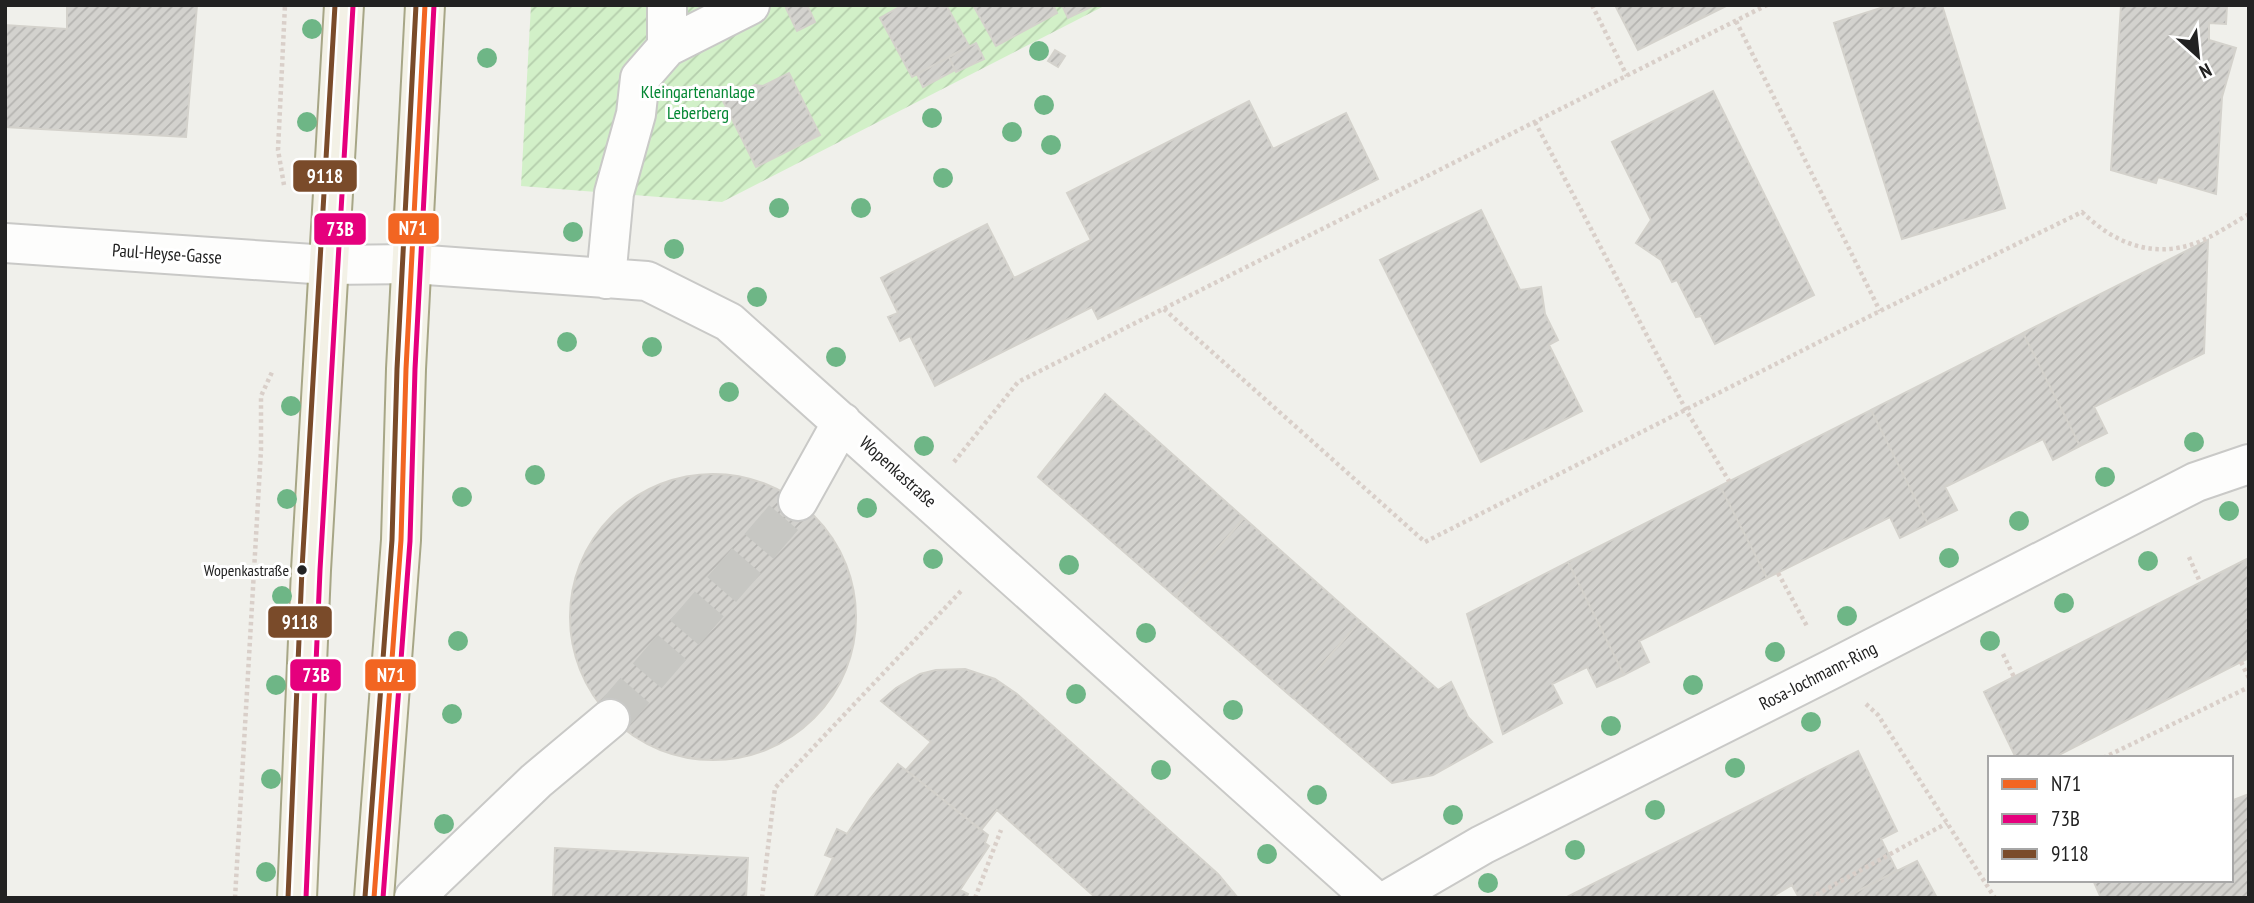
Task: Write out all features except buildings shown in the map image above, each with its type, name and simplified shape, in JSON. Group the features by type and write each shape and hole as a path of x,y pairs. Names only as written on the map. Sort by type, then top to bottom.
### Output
{"main road":[{"path":"297,898 311,570 312,264 344,5"},
{"path":"374,898 401,540 406,369 425,5"}],"street":[{"path":"667,5 667,47"},
{"path":"606,279 614,193 636,114 640,78 667,47 750,5"},
{"name":"Paul-Heyse-Gasse","path":"5,243 312,264"},
{"name":"Wopenkastraße","path":"312,264 413,264 647,282 729,322 1372,898"},
{"path":"798,501 842,422"},
{"name":"Rosa-Jochmann-Ring","path":"1391,898 1482,845 2196,482 2249,464"},
{"path":"414,898 536,781 610,719"}],"path":[{"path":"285,5 278,150 284,186 312,264"},
{"path":"1592,5 1627,76"},
{"path":"926,497 1018,382 1767,5"},
{"path":"1736,21 1880,311"},
{"path":"1535,122 1686,410 1729,481"},
{"path":"1164,309 1425,542 1880,311 2082,212 2118,240 2154,248 2183,247 2198,242 2249,214"},
{"path":"235,898 261,450 261,396 277,363"},
{"path":"2189,556 2200,582"},
{"path":"762,898 775,788 993,557"},
{"path":"1778,572 1832,669 1878,715 1995,898"},
{"path":"2003,654 2014,677"},
{"path":"2241,662 2249,678"},
{"path":"2107,756 2249,687"},
{"path":"1810,898 1947,823"},
{"path":"975,898 1001,830"}],"green space":[{"name":"Kleingartenanlage Leberberg","path":"531,5 1106,5 722,202 521,186"}],"tunnel":[{"path":"610,719 798,501"}],"transit line":[{"name":"9118","path":"288,898 302,569 335,5"},
{"name":"9118","path":"365,897 392,540 397,369 416,5"},
{"name":"N71","path":"374,898 401,540 406,369 425,5"},
{"name":"73B","path":"383,898 410,541 415,369 434,5"},
{"name":"73B","path":"306,898 320,570 353,6"}],"place":[{"name":"Wopenkastraße","path":"302,570"}]}
